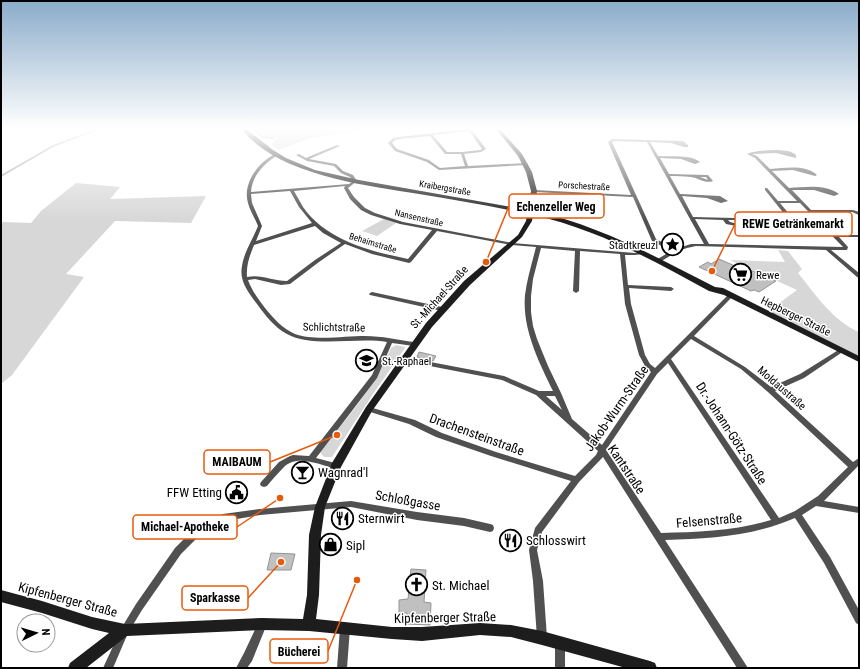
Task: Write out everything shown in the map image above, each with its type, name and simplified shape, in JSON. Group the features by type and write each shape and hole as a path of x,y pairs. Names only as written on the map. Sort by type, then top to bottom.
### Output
{"street":[{"path":"269,159 254,176 250,185 250,202 260,226 245,260 244,279 255,277 281,283 288,282 344,243"},
{"name":"Kraibergstraße","path":"288,159 313,170 355,181 531,213"},
{"name":"Kraibergstraße","path":"307,159 335,165 342,172 352,176 355,181"},
{"path":"421,159 428,162 437,169 526,164"},
{"path":"464,159 467,168"},
{"name":"St.-Michael-Straße","path":"309,625 313,595 315,535 320,507 336,466 370,409 414,344 442,309 478,272 512,244 525,230 531,213 534,191 526,164 523,159"},
{"path":"618,159 654,240 675,250"},
{"path":"658,159 706,245"},
{"path":"658,261 675,250 687,246 706,245 828,250 845,249 846,247 758,159"},
{"path":"769,170 796,170"},
{"path":"667,175 694,176"},
{"path":"249,193 348,185 355,181"},
{"name":"Nansenstraße","path":"348,185 346,188 352,198 363,209 372,214 435,230 512,244 622,253 641,253"},
{"path":"766,189 788,215"},
{"path":"788,189 816,189"},
{"name":"Behaimstraße","path":"292,190 299,206 315,224 344,243 363,250 409,261 435,230"},
{"name":"Porschestraße","path":"534,191 634,196"},
{"path":"678,195 707,196"},
{"path":"777,202 802,202"},
{"path":"810,211 840,211 856,212 859,214"},
{"path":"840,211 859,218"},
{"name":"Hepberger Straße","path":"531,213 576,224 598,233 693,278 712,289 727,294 859,358"},
{"path":"691,218 724,219"},
{"path":"253,244 315,224"},
{"path":"835,236 859,236"},
{"path":"539,246 528,294 527,311 532,335 570,420"},
{"path":"576,291 578,249"},
{"path":"828,250 859,276"},
{"path":"622,253 628,304 642,355 647,365 655,372"},
{"name":"Schlichtstraße","path":"244,279 252,294 264,310 285,332 294,336 305,338 368,338 414,344"},
{"path":"626,286 671,289"},
{"path":"372,294 442,309"},
{"name":"Jakob-Wurm-Straße","path":"542,638 538,580 533,550 538,531 576,480 599,457 602,450 655,372 690,336 727,294"},
{"name":"Moldaustraße","path":"690,336 742,368 770,390 852,466"},
{"path":"311,459 375,376 390,341"},
{"path":"770,390 802,376 842,350"},
{"name":"Kantstraße","path":"404,359 504,378 538,393 570,420 602,450 743,668"},
{"name":"Dr.-Johann-Götz-Straße","path":"668,359 776,521"},
{"path":"538,393 558,393"},
{"name":"Drachensteinstraße","path":"370,409 412,422 439,435 494,454 576,480"},
{"path":"264,484 282,464 293,458 311,459 336,466"},
{"name":"Felsenstraße","path":"658,538 727,534 748,530 797,514 816,503 859,460"},
{"path":"816,503 859,510"},
{"name":"Schloßgasse","path":"108,668 125,630 178,551 195,534 223,518 239,514 362,505 417,516 464,522 490,528"},
{"path":"797,514 827,560 859,620"},
{"name":"Kipfenberger Straße","path":"1,596 92,623 125,630 262,624 309,625 392,633 422,634 480,629 511,631 542,638 650,668"},
{"path":"241,668 248,657 262,624"},
{"path":"342,668 345,628"},
{"path":"75,668 125,630"},
{"path":"560,643 560,668"}],"shaded area":[{"path":"76,183 120,187 110,199 206,196 191,223 115,221 66,274 84,277 12,375 1,384 1,223 31,223 41,211"},
{"path":"384,219 396,223 377,236 362,231"},
{"path":"778,250 788,251 802,269 798,273 825,306 841,321 859,332 859,356 767,312 797,290 730,260 785,262"},
{"path":"396,345 405,348 332,457 324,457 320,452 350,415 377,376 391,348"}],"building":[{"name":"Rewe","path":"719,259 735,266 738,265 776,281 759,292 754,290 751,291 699,267 708,262 711,264"},
{"path":"419,352 436,356 433,361 417,357"},
{"path":"271,553 295,554 291,570 267,570"},
{"name":"St. Michael","path":"411,569 426,570 424,602 431,603 430,625 407,624 407,613 399,613 399,600 408,599"}],"waterway":[{"path":"1,176 30,159"}],"place":[{"name":"Stadtkreuzl","path":"673,245"},
{"name":"Echenzeller Weg","path":"486,262"},
{"name":"REWE Getränkemarkt","path":"712,271"},
{"name":"Rewe","path":"740,275"},
{"name":"St.-Raphael","path":"367,361"},
{"name":"MAIBAUM","path":"337,435"},
{"name":"Wagnrad'l","path":"302,472"},
{"name":"FFW Etting","path":"237,492"},
{"name":"Michael-Apotheke","path":"280,498"},
{"name":"Sternwirt","path":"343,518"},
{"name":"Schlosswirt","path":"510,540"},
{"name":"Sipl","path":"331,545"},
{"name":"Sparkasse","path":"281,562"},
{"name":"Bücherei","path":"357,580"},
{"name":"St. Michael","path":"417,585"}]}
